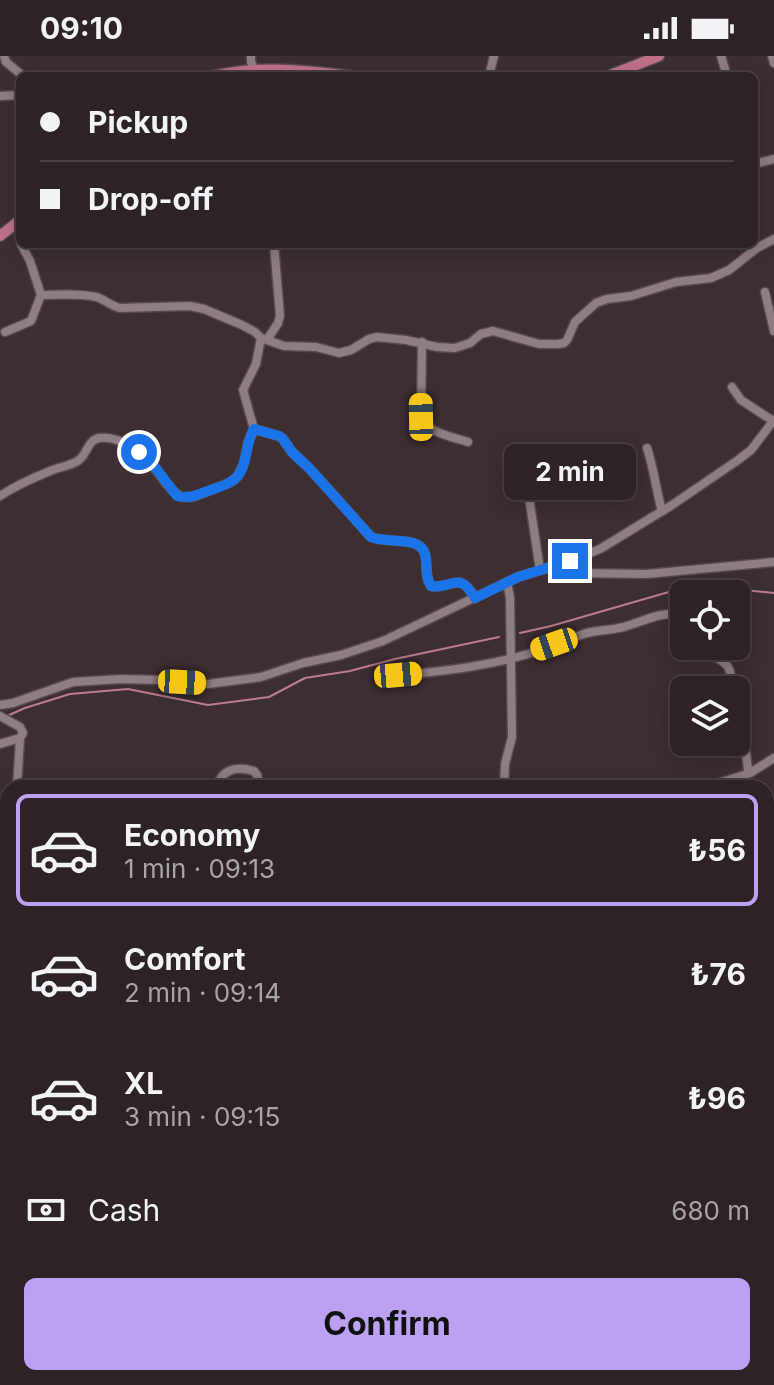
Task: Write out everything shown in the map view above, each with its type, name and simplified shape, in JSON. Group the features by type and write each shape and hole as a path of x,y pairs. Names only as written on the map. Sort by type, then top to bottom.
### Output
{"main road":[{"path":"618,72 659,56"},
{"path":"228,72 293,69 318,72"},
{"path":"0,236 16,223"}],"street":[{"path":"4,56 6,62 18,72"},
{"path":"251,56 255,70"},
{"path":"772,56 774,63"},
{"path":"5,332 31,321 41,295 24,248"},
{"path":"0,496 48,471 75,462 83,456 90,442 101,438 111,439 139,452 152,463 177,496 193,497 237,477 254,429 243,390 264,339 280,316 274,248"},
{"path":"41,295 100,298 120,308 190,306 242,325 264,339 284,346 316,347 339,353 377,337 455,348 493,331 539,344 564,343 570,337 575,322 596,303 676,282 711,278 729,270 753,248"},
{"path":"765,292 774,331"},
{"path":"422,342 423,424 468,442"},
{"path":"0,705 73,682 121,679 208,684 261,677 383,641 507,582 600,549 751,450 774,420 741,400 732,387"},
{"path":"254,429 283,439 371,537 383,541 408,541 422,548 431,586 459,581 469,588 475,598"},
{"path":"647,448 662,511"},
{"path":"526,458 540,570"},
{"path":"570,561 576,573 647,574 774,562"},
{"path":"504,780 512,737 510,598 507,582"},
{"path":"398,675 449,671 525,654 592,632 621,628 670,613"},
{"path":"718,660 727,666 730,676"},
{"path":"0,716 20,727 23,733 17,780"},
{"path":"0,744 20,738"},
{"path":"746,756 750,773"},
{"path":"728,780 750,773 774,758"},
{"path":"219,780 230,770 247,769 254,771 258,780"}],"waterway":[{"path":"520,633 693,585 774,593"},
{"path":"7,716 70,694 128,689 208,705 269,697 305,678 350,671 499,637"}],"route":[{"path":"139,452 152,463 177,496 187,498 237,477 254,429 279,436 371,537 414,543 425,553 427,579 431,586 459,581 469,588 475,598 518,577 570,561"}]}
